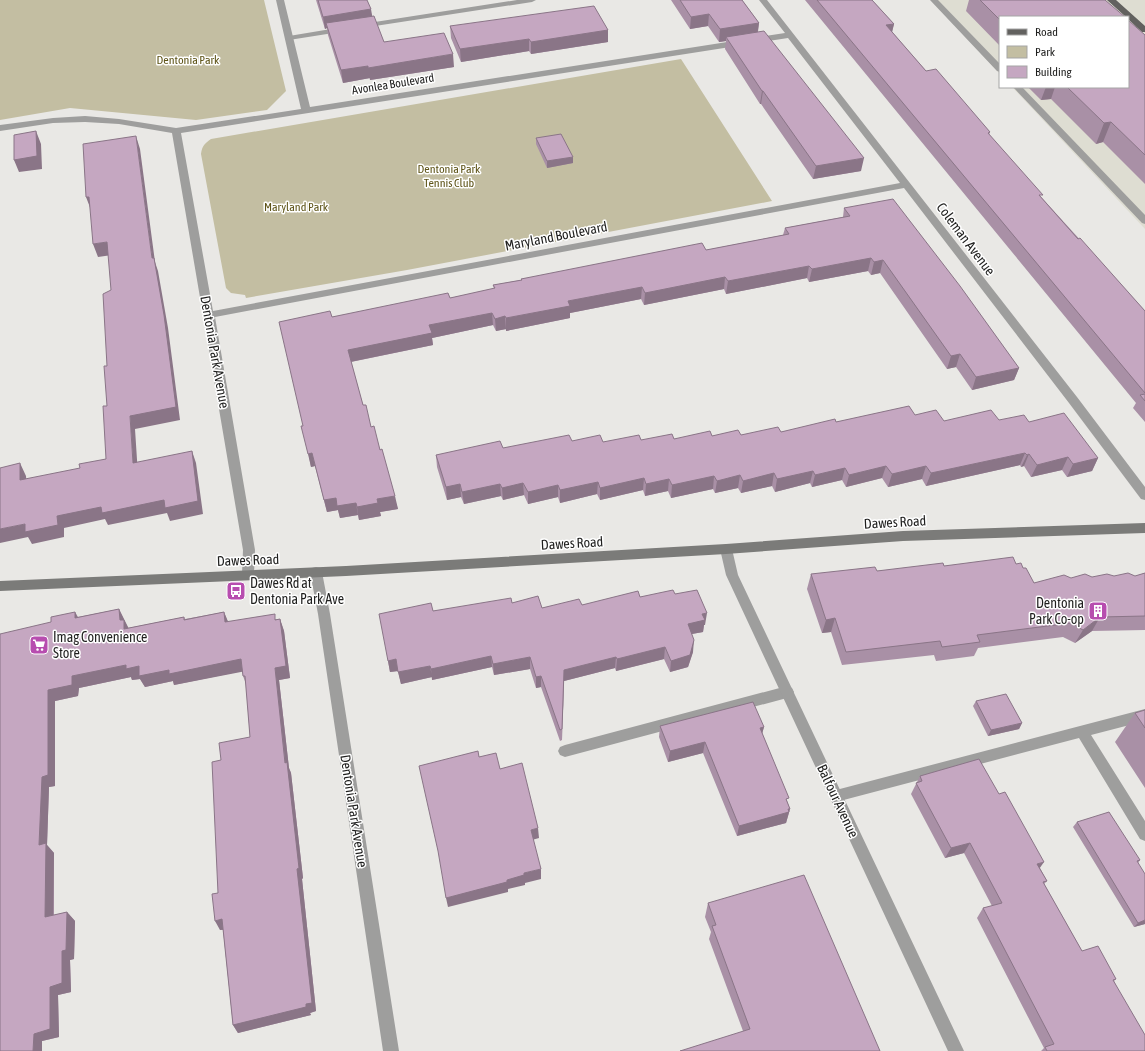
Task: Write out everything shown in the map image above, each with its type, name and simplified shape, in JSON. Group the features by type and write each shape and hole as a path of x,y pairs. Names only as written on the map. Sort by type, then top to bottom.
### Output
{"main road":[{"path":"1111,0 1145,30"}],"street":[{"path":"280,0 306,110"},
{"path":"289,38 532,0"},
{"name":"Coleman Avenue","path":"763,0 908,185 1145,496"},
{"path":"934,0 999,68"},
{"name":"Avonlea Boulevard","path":"0,128 47,121 85,119 116,121 176,130 789,35"},
{"path":"1018,88 1145,222"},
{"name":"Dentonia Park Avenue","path":"176,130 249,550 248,574"},
{"name":"Maryland Boulevard","path":"209,315 908,185"},
{"name":"Dawes Road","path":"0,586 316,572 726,549 903,536 1145,528"},
{"name":"Balfour Avenue","path":"726,549 732,575 956,1051"},
{"name":"Dentonia Park Avenue","path":"316,572 324,614 390,1051"},
{"path":"565,751 787,692"},
{"path":"836,796 1145,715"},
{"path":"1082,732 1145,834"}],"shaded area":[{"path":"931,0 1145,0 1145,229 1013,88 1129,88 1129,16 999,16 999,73"}],"green space":[{"name":"Dentonia Park","path":"0,0 264,0 286,91 267,110 196,120 70,108 0,120"},
{"name":"Maryland Park","path":"681,59 772,201 407,270 246,298 245,295 231,293 226,288 201,154 204,145 211,139"}],"building":[{"path":"318,0 367,0 371,9 323,17"},
{"path":"680,0 742,0 759,23 720,29 709,14 691,17"},
{"path":"817,0 872,0 894,24 886,25 926,71 936,69 990,132 988,133 1043,195 1039,195 1078,239 1080,238 1145,311 1145,393"},
{"path":"980,0 1105,0 1124,16 999,16 999,19"},
{"path":"594,6 608,30 531,42 529,39 460,49 450,26"},
{"path":"374,16 384,42 444,33 453,54 368,68 368,66 341,70 326,23"},
{"path":"1129,21 1145,35 1145,155 1111,122 1104,123 1068,88 1129,88"},
{"path":"764,31 864,158 816,166 762,91 726,37"},
{"path":"36,131 37,156 14,160 14,135"},
{"path":"561,134 573,157 547,161 536,138"},
{"path":"136,136 152,258 154,258 164,315 176,407 130,416 133,463 192,451 198,501 165,508 164,500 102,513 101,507 57,516 58,525 25,532 25,524 0,529 0,468 20,463 20,480 80,468 79,464 106,459 103,406 107,406 104,366 107,366 103,294 111,290 107,242 93,244 89,197 86,197 83,144"},
{"path":"893,199 960,286 1019,368 976,377 960,354 951,356 883,260 874,262 871,258 812,269 809,266 728,281 725,277 645,293 642,287 568,301 570,306 506,318 505,316 495,319 492,313 429,325 432,333 348,350 363,405 366,405 371,427 374,426 395,496 377,499 378,503 357,507 356,503 337,506 336,498 324,500 312,453 308,454 279,322 330,311 332,317 448,293 450,298 495,288 493,285 702,243 706,250 789,234 785,228 850,216 844,208"},
{"path":"1145,394 1145,401 1140,395"},
{"path":"909,406 915,415 936,410 944,421 991,410 999,420 1024,415 1029,422 1064,413 1098,458 1073,464 1068,457 1037,465 1029,454 1027,455 1025,453 931,473 926,466 892,474 886,466 849,475 845,468 815,475 813,471 777,479 774,473 743,481 740,475 717,481 714,476 672,485 669,479 646,484 644,478 600,488 598,482 560,490 558,485 528,492 523,483 502,488 500,484 462,492 460,484 446,487 436,455 500,441 503,448 569,435 572,441 600,435 603,442 639,435 641,440 672,434 674,439 710,431 712,436 738,430 741,435 778,427 781,432 835,419 836,422"},
{"path":"1013,557 1016,564 1021,563 1023,568 1026,568 1034,583 1064,575 1071,578 1085,574 1092,577 1107,574 1114,576 1128,573 1135,576 1145,573 1145,616 1100,617 1083,630 1071,623 977,635 980,642 942,647 940,641 846,652 835,618 826,620 811,574 875,567 877,571 943,563 944,566"},
{"path":"673,590 675,594 697,590 707,613 702,614 705,620 688,624 694,640 690,655 671,661 665,647 564,670 562,729 560,730 541,676 536,677 530,657 493,664 491,656 431,669 430,666 398,672 396,659 388,661 379,614 431,603 433,611 511,598 512,603 538,596 542,608 579,599 582,605 638,591 640,597"},
{"path":"119,609 120,620 124,620 124,629 184,617 184,620 224,612 225,622 275,614 275,620 280,619 286,666 275,668 285,763 287,762 299,868 297,869 312,1003 306,1004 306,1007 233,1025 222,919 215,921 212,894 218,893 212,762 221,760 219,743 250,737 245,676 243,676 241,659 169,674 169,670 139,676 139,666 126,669 126,665 72,676 72,685 48,690 48,775 42,777 39,845 46,843 45,917 67,912 66,950 62,951 62,983 50,987 50,1029 34,1034 33,1051 0,1051 0,634 51,622 51,617 75,612 75,618"},
{"path":"1006,694 1022,723 991,730 976,701"},
{"path":"753,702 764,727 760,728 789,798 786,799 790,809 788,809 789,812 739,826 705,742 670,751 660,726"},
{"path":"1145,710 1145,728 1135,713"},
{"path":"478,751 479,757 496,753 500,769 522,763 538,828 531,830 541,869 524,873 524,875 507,880 507,882 446,898 438,851 419,766"},
{"path":"979,759 999,794 1005,792 1044,862 1037,864 1047,881 1043,882 1082,951 1098,946 1116,979 1113,980 1145,1035 1145,1051 1047,1051 1045,1047 1054,1044 983,908 1002,903 970,843 951,848 916,783 922,781 920,776"},
{"path":"1109,812 1140,860 1137,861 1145,874 1145,920 1138,923 1077,822"},
{"path":"804,875 880,1051 680,1051 750,1029 712,926 716,925 708,903"}],"place":[{"name":"Dawes Rd at Dentonia Park Ave","path":"236,591"},
{"name":"Dentonia Park Co-op","path":"1098,611"},
{"name":"Imag Convenience Store","path":"39,645"}],"park label":[{"name":"Dentonia Park Tennis Club","path":"449,176"}]}
